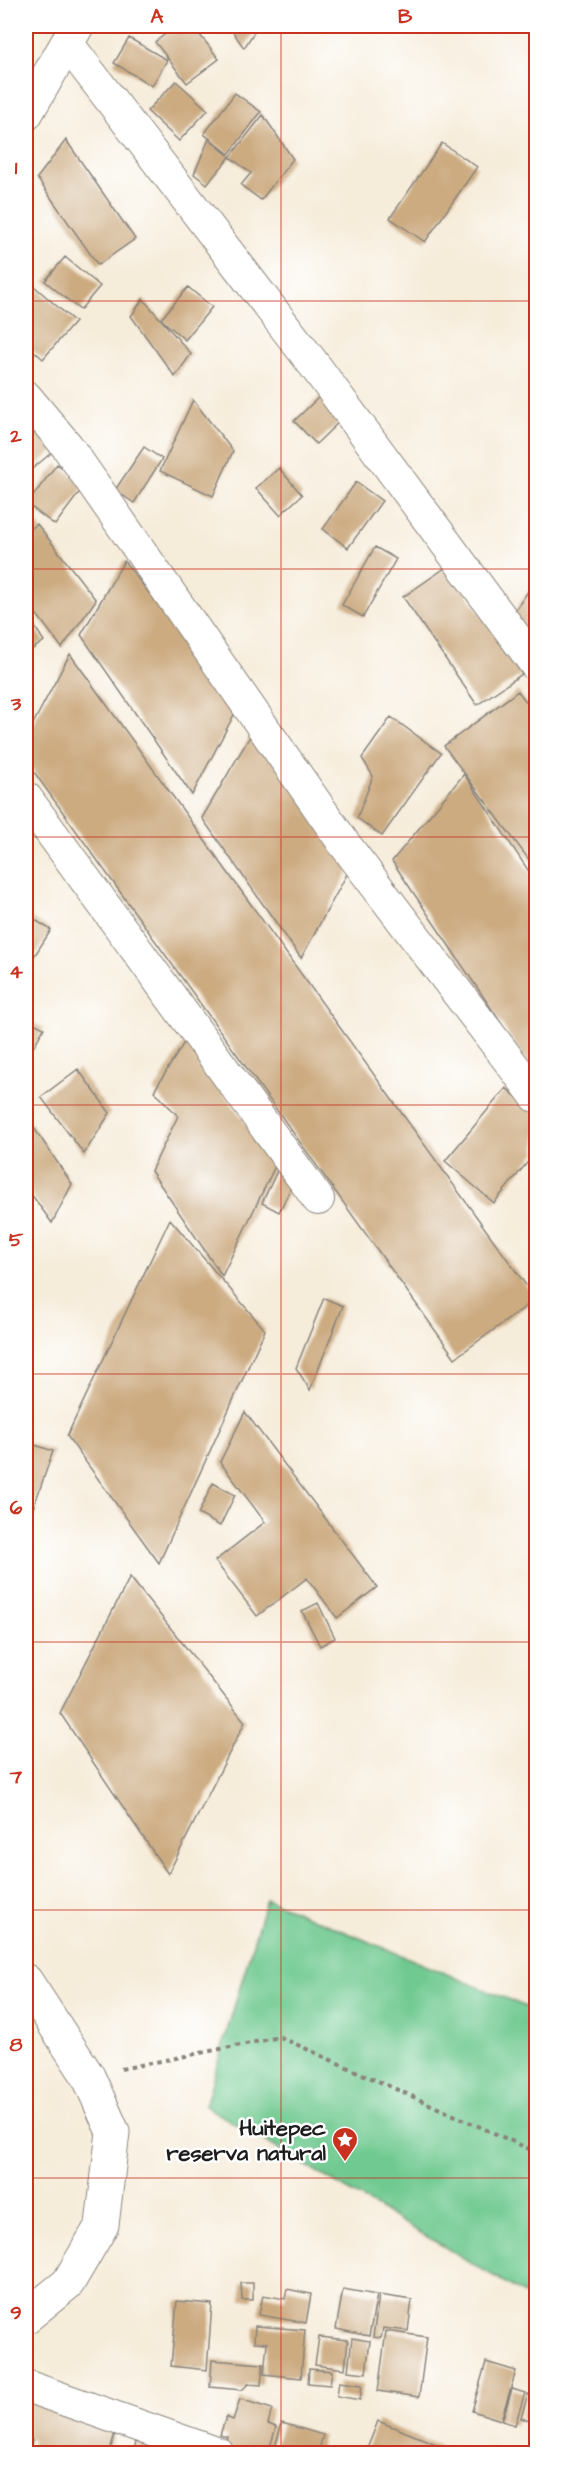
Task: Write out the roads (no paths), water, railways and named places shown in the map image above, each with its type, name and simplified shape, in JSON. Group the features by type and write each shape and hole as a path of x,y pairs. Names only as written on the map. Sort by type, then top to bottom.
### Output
{"main road":[{"path":"26,114 72,34"},
{"path":"26,1981 88,2076 113,2132 102,2225 68,2283 26,2317"}],"street":[{"path":"72,34 537,665"},
{"path":"26,397 67,446 343,842 537,1096"},
{"path":"26,798 318,1199"},
{"path":"26,2386 219,2454"}],"place":[{"name":"Huitepec reserva natural","path":"345,2163"}]}
